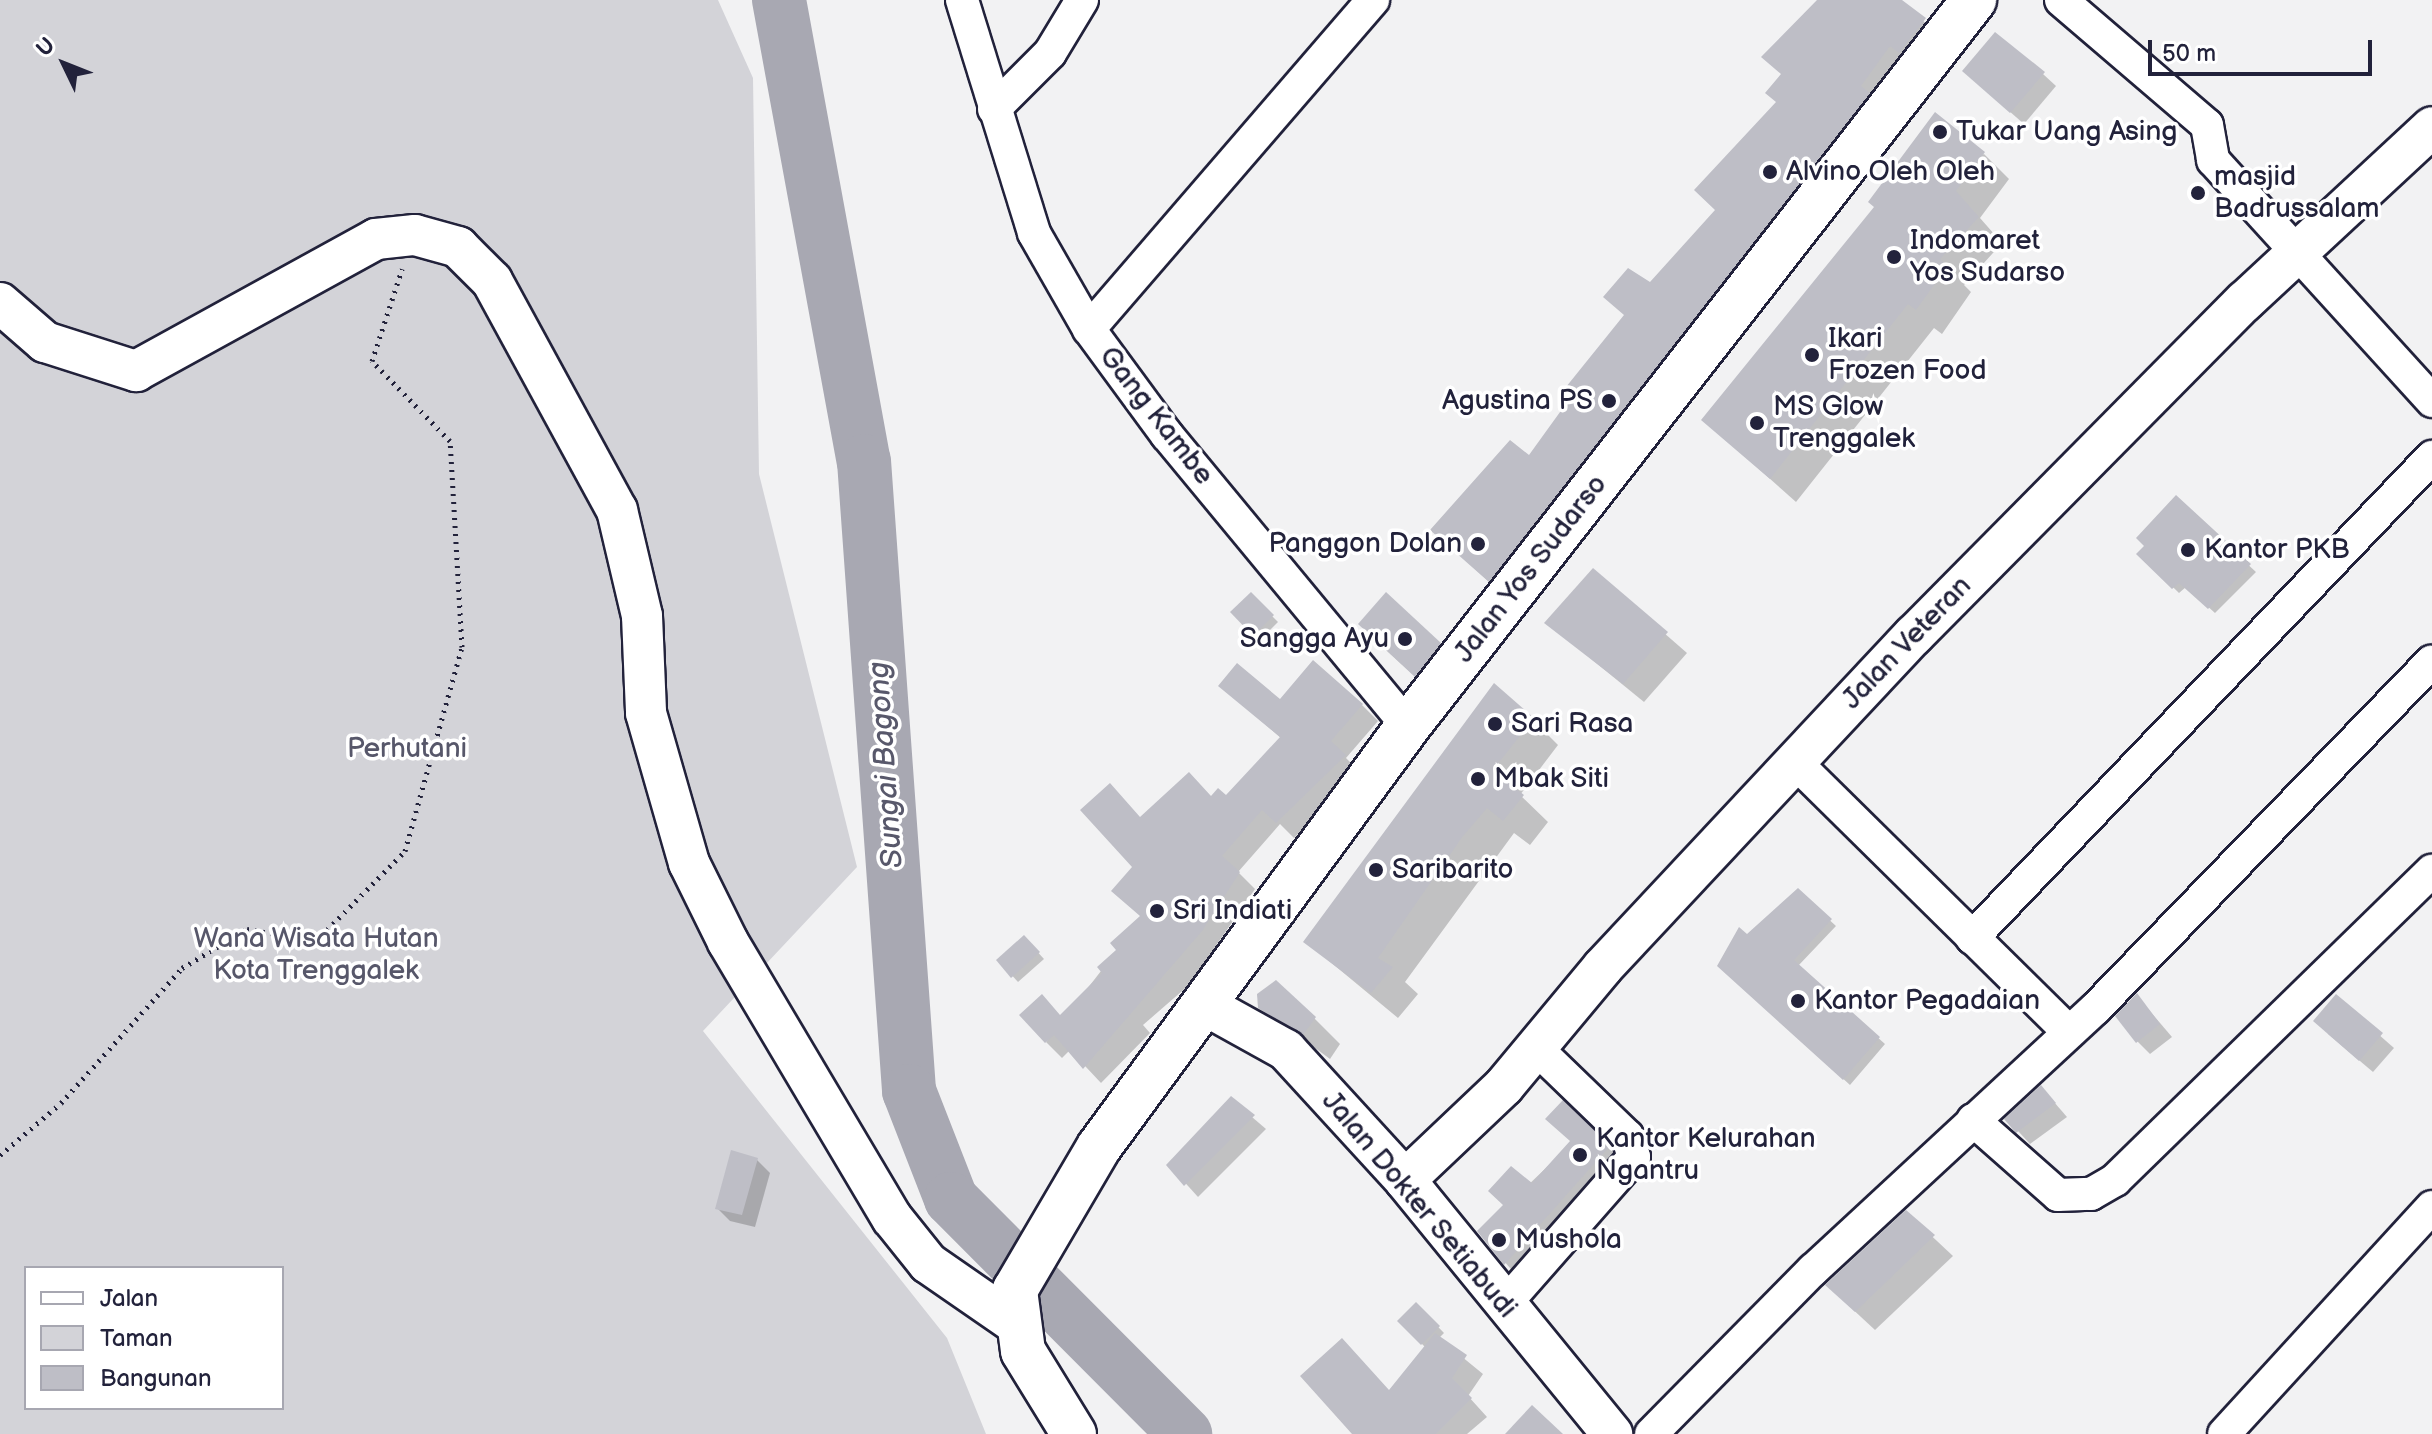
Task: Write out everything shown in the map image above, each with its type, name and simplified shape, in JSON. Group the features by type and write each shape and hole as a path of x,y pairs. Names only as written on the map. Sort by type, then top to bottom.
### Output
{"highway":[{"name":"Jalan Yos Sudarso","path":"1016,1307 1099,1147 1203,1004 1408,726 1974,0"},
{"path":"1016,1307 1023,1351 1074,1434"}],"street":[{"path":"962,0 1034,233 1089,329"},
{"path":"994,109 1050,53 1082,0"},
{"name":"Gang Kambe","path":"1373,0 1089,329 1167,435 1408,726"},
{"path":"1929,58 1942,26 1943,0"},
{"path":"2061,0 2207,125 2213,160 2432,401"},
{"name":"Jalan Veteran","path":"1405,1180 1536,1048 1794,761 2298,253 2432,127"},
{"path":"0,303 45,342 136,371 376,239 415,235 458,247 492,281 617,510 642,616 646,713 689,863 728,942 892,1218 928,1263 1016,1307"},
{"path":"1972,938 2432,457"},
{"path":"1651,1434 1973,1120 2069,1032 2430,666"},
{"path":"1794,761 2069,1032"},
{"path":"1973,1120 2058,1195 2091,1194 2115,1180 2432,871"},
{"name":"Jalan Dokter Setiabudi","path":"1203,1004 1286,1050 1405,1180 1612,1434"},
{"path":"1504,1305 1634,1157 1627,1136 1536,1048"},
{"path":"2224,1434 2432,1207"}],"path":[{"path":"0,1155 61,1103 182,968 247,929 316,941 405,851 462,647 450,441 372,361 415,235"}],"green space":[{"name":"Perhutani","path":"0,0 718,0 753,78 759,474 857,867 703,1031 947,1338 986,1434 0,1434"}],"building":[{"path":"1817,0 1902,0 1926,18 1899,53 1890,46 1861,86 1870,93 1489,582 1430,530 1510,440 1529,455 1573,394 1566,387 1624,315 1603,297 1628,268 1650,282 1715,210 1694,190 1776,102 1765,93 1781,74 1761,57"},
{"path":"1995,32 2045,72 2010,113 1962,71"},
{"path":"1935,112 1985,152 1956,191 1979,217 1940,259 1948,266 1916,310 1908,304 1770,479 1701,420 1874,207 1868,202"},
{"name":"Kantor PKB","path":"2176,495 2251,564 2208,609 2179,583 2172,589 2136,554 2144,546 2136,538"},
{"path":"1593,568 1668,632 1623,684 1544,623"},
{"path":"1251,592 1274,615 1253,636 1230,612"},
{"name":"Sangga Ayu","path":"1386,592 1441,643 1415,677 1358,624"},
{"path":"1313,660 1363,704 1331,741 1346,755 1276,823 1262,810 1222,856 1240,872 1202,931 1083,1069 1054,1035 1045,1043 1019,1015 1042,994 1060,1015 1102,973 1097,967 1116,950 1110,943 1140,916 1111,891 1132,867 1080,810 1110,783 1140,817 1189,772 1211,796 1218,788 1226,795 1280,737 1218,686 1237,663 1280,699"},
{"path":"1494,683 1534,718 1493,770 1524,795 1503,821 1487,808 1463,836 1378,958 1393,967 1371,993 1303,942"},
{"name":"Kantor Pegadaian","path":"1798,888 1832,919 1794,960 1880,1037 1843,1080 1717,966 1739,927 1747,934"},
{"path":"1024,935 1040,952 1011,978 996,960"},
{"path":"1276,980 1316,1017 1303,1035 1258,1008 1257,994"},
{"path":"2137,993 2160,1024 2136,1043 2115,1016"},
{"path":"2336,994 2383,1033 2359,1061 2313,1021"},
{"path":"2041,1085 2056,1103 2016,1133 2004,1119"},
{"path":"1231,1096 1255,1115 1184,1186 1166,1165"},
{"name":"Kantor Kelurahan Ngantru","path":"1563,1100 1610,1146 1504,1265 1477,1231 1503,1205 1488,1191 1511,1166 1532,1183 1570,1141 1545,1119"},
{"path":"731,1150 758,1158 742,1215 715,1209"},
{"path":"1906,1210 1935,1235 1855,1312 1825,1285"},
{"path":"1416,1302 1440,1326 1421,1345 1397,1321"},
{"path":"1435,1333 1467,1355 1452,1378 1472,1398 1436,1434 1352,1434 1300,1376 1342,1338 1389,1390"},
{"path":"1532,1405 1563,1434 1505,1434"}],"waterway":[{"name":"Sungai Bagong","path":"779,0 864,461 909,1091 951,1199 1185,1434"}],"place":[{"name":"Tukar Uang Asing","path":"1940,132"},
{"name":"Alvino Oleh Oleh","path":"1770,172"},
{"name":"masjid Badrussalam","path":"2198,193"},
{"name":"Indomaret Yos Sudarso","path":"1894,257"},
{"name":"Ikari Frozen Food","path":"1812,355"},
{"name":"Agustina PS","path":"1609,401"},
{"name":"MS Glow Trenggalek","path":"1757,423"},
{"name":"Panggon Dolan","path":"1478,544"},
{"name":"Kantor PKB","path":"2188,550"},
{"name":"Sangga Ayu","path":"1405,639"},
{"name":"Sari Rasa","path":"1495,724"},
{"name":"Mbak Siti","path":"1478,779"},
{"name":"Saribarito","path":"1376,870"},
{"name":"Sri Indiati","path":"1157,911"},
{"name":"Kantor Pegadaian","path":"1798,1001"},
{"name":"Kantor Kelurahan Ngantru","path":"1580,1155"},
{"name":"Mushola","path":"1499,1240"}],"park label":[{"name":"Wana Wisata Hutan Kota Trenggalek","path":"316,955"}]}
